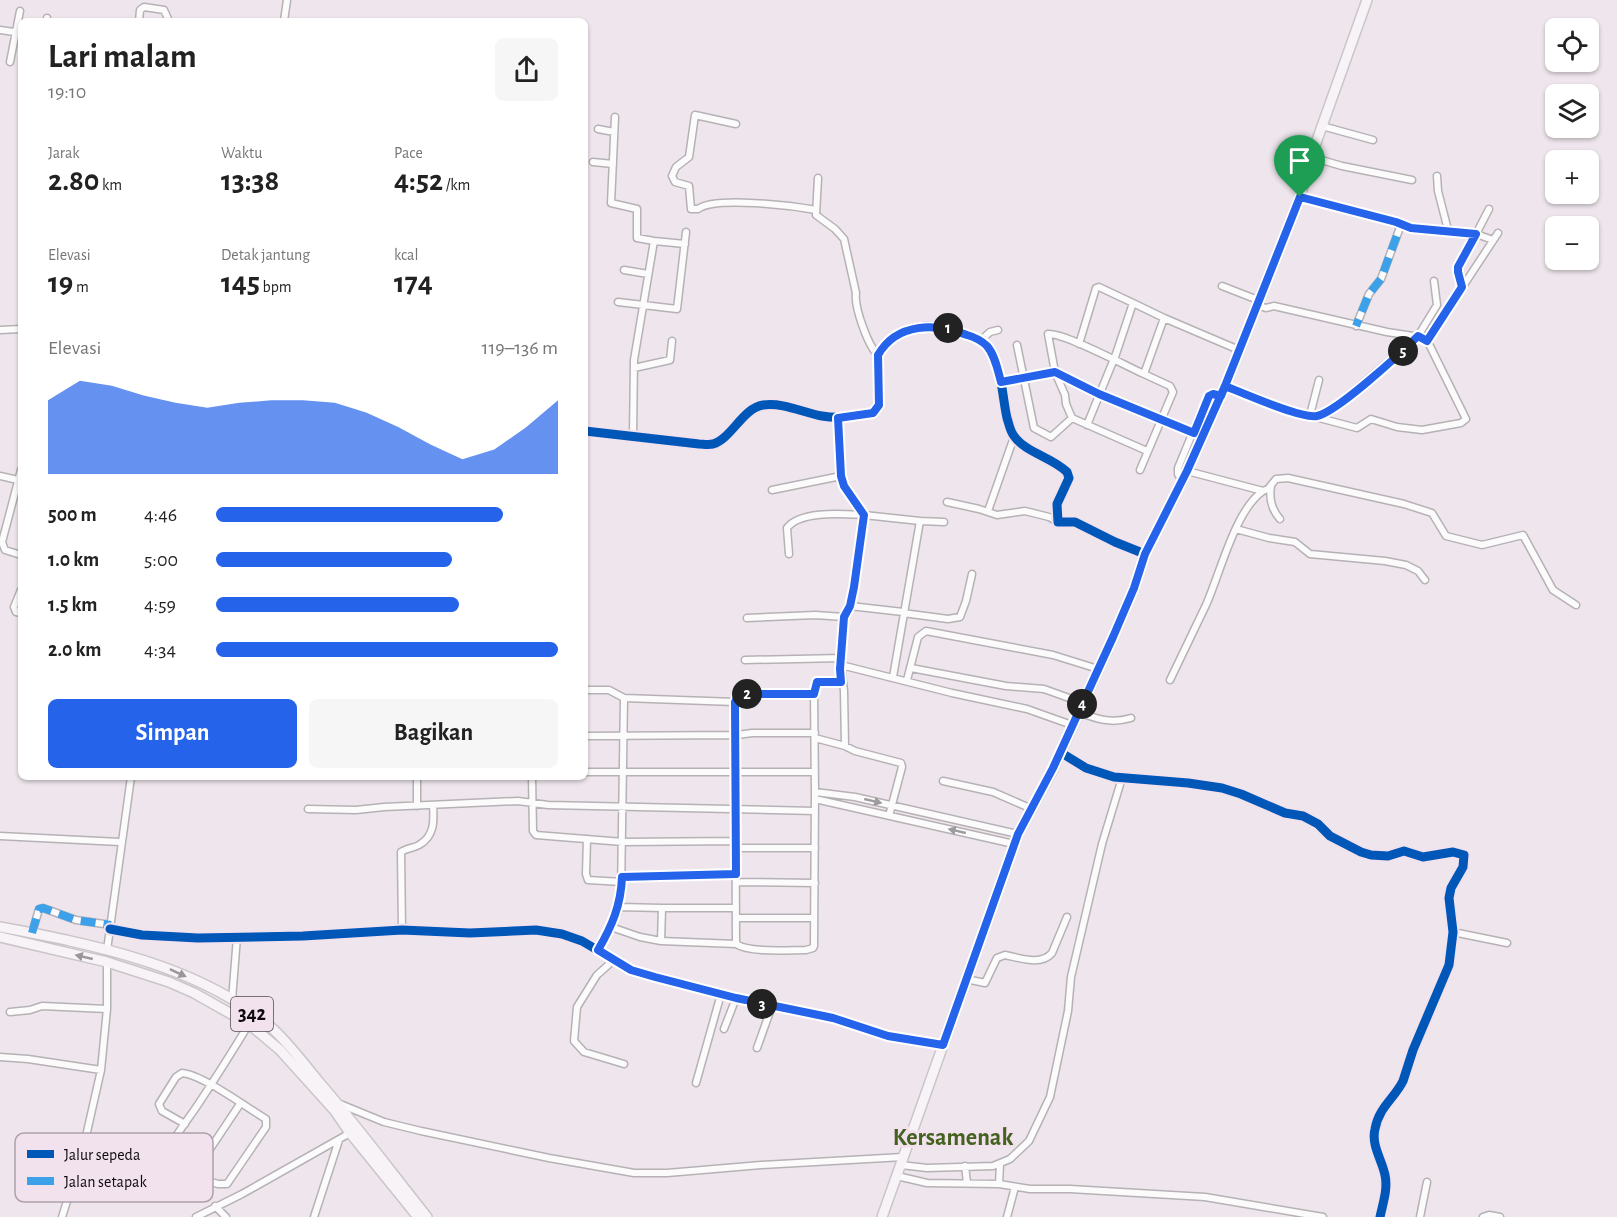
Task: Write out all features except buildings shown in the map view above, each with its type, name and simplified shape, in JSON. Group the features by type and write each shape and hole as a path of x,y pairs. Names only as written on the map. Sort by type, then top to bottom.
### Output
{"main road":[{"path":"882,1217 1014,844 1081,708 1134,588 1145,554 1187,471 1198,434 1221,396 1300,197 1311,157 1367,0"},
{"name":"342","path":"0,927 60,939 142,960 169,969 232,1001 279,1035 337,1103 427,1217"},
{"name":"342","path":"0,937 140,972 195,993 249,1024 294,1064 335,1111 350,1134 418,1217"},
{"path":"58,951 60,939"},
{"path":"140,972 142,960"}],"street":[{"path":"284,18 287,0"},
{"path":"139,18 140,10 144,7 164,10 168,18"},
{"path":"19,18 20,11"},
{"path":"0,30 18,32 10,62"},
{"path":"736,124 695,115 689,157 676,166 672,176 675,182 689,186 691,209 720,203 780,205 816,210"},
{"path":"615,117 611,203 637,209 637,238 685,244"},
{"path":"1322,126 1373,140"},
{"path":"598,129 614,132"},
{"path":"1311,157 1342,166 1412,180"},
{"path":"593,162 613,164"},
{"path":"1437,176 1438,191 1448,230"},
{"path":"818,178 817,217 835,229 844,240 856,293 858,314 871,347 878,355"},
{"path":"1300,197 1411,228 1476,234 1493,240"},
{"path":"1462,287 1458,267 1489,209"},
{"path":"1356,326 1369,294 1381,279 1399,225"},
{"path":"618,302 677,309 686,232"},
{"path":"1317,417 1337,406 1423,338 1446,312 1498,233"},
{"path":"633,436 634,368 654,241"},
{"path":"624,270 648,274"},
{"path":"1423,338 1437,305 1434,280"},
{"path":"1222,286 1266,308 1275,306 1356,326 1423,338"},
{"path":"1079,344 1096,288 1100,287 1164,318 1239,350"},
{"path":"1087,425 1113,361 1132,303"},
{"path":"1437,305 1446,312"},
{"path":"1144,374 1164,318"},
{"path":"588,431 713,444 723,438 754,408 766,404 838,418 873,413 879,405 878,355 888,342 900,334 926,326 956,331 980,341 989,348 1001,382 1006,412 1014,436 1067,472 1068,482 1057,504 1058,522"},
{"path":"0,330 18,329"},
{"path":"980,341 990,332 998,330"},
{"path":"1140,470 1173,390 1170,386 1079,344 1053,333 1048,334 1055,372 1065,394 1065,404 1071,418 1146,451"},
{"path":"1225,386 1274,406 1357,428 1371,419 1397,427 1422,430 1464,422 1466,417 1423,338"},
{"path":"634,368 670,360 672,341"},
{"path":"1017,345 1033,425 1047,436 1054,436 1071,418"},
{"path":"1001,382 1055,372 1099,394 1198,434 1178,468 1182,481"},
{"path":"1317,417 1319,380"},
{"path":"1065,394 1071,381"},
{"path":"838,418 841,476 844,486 864,515 850,606 844,617 841,682 844,691 845,746"},
{"path":"988,511 1014,436"},
{"path":"1187,471 1263,491"},
{"path":"0,476 18,480 2,538 3,551 18,554"},
{"path":"772,490 841,476"},
{"path":"1170,680 1206,604 1236,529 1252,500 1279,478 1288,478 1404,504 1432,513 1446,536 1469,543 1482,545 1523,535 1553,590 1576,605"},
{"path":"1271,485 1270,496 1273,509 1280,519"},
{"path":"947,502 997,515 1025,511 1049,517 1058,522 1075,522 1145,554"},
{"path":"789,554 787,528 792,522 824,514 944,522"},
{"path":"893,677 920,521"},
{"path":"1236,529 1295,542 1310,554 1406,565 1418,571 1425,580"},
{"path":"850,606 948,619 960,618 972,574"},
{"path":"18,597 14,607 18,612"},
{"path":"747,618 815,615 844,617"},
{"path":"907,680 918,637 926,632 1053,655 1098,669"},
{"path":"745,660 841,661 952,693 1027,709 1072,725"},
{"path":"911,668 1006,686 1044,689 1107,722 1118,722 1131,718"},
{"path":"611,927 640,937 661,941 736,944 753,949 810,950 814,946 814,694 817,682 841,682"},
{"path":"588,690 609,690 624,698 735,702"},
{"path":"736,944 737,735 735,702 738,696 746,694 814,694"},
{"path":"598,950 611,927 618,907 622,880 624,698"},
{"path":"588,736 752,733 815,735 855,751 901,763 902,767 889,816"},
{"path":"1060,752 1086,768 1122,778 1222,788 1242,794 1285,813 1303,816 1318,824 1330,836 1360,852 1371,855 1381,856 1407,851 1423,857 1460,852 1464,855 1465,861 1451,888 1448,903 1454,933 1445,975 1419,1034 1403,1081 1384,1104 1375,1127 1376,1146 1386,1190 1380,1217"},
{"path":"588,772 814,772"},
{"path":"337,1103 376,1119 421,1131 634,1173 902,1161 927,1168 989,1167 1000,1164 1019,1152 1029,1141 1050,1097 1068,1011 1071,976 1102,844 1122,778"},
{"path":"107,950 130,780"},
{"path":"417,780 417,806"},
{"path":"532,780 534,834 623,842 815,848"},
{"path":"943,781 993,792 1032,808"},
{"path":"815,795 855,797 1018,834"},
{"path":"815,795 852,807 1014,844"},
{"path":"852,807 855,797"},
{"path":"308,809 356,810 518,801 815,811"},
{"path":"402,930 401,852 421,844 431,833 434,821 433,805"},
{"path":"937,826 940,816"},
{"path":"0,836 120,842"},
{"path":"587,839 586,874 588,880 736,874"},
{"path":"736,882 815,883"},
{"path":"618,907 736,908"},
{"path":"33,933 39,909 43,908 76,920 142,935 198,938 402,930 470,933 536,930 562,934 598,950 631,970 736,998 833,1018 888,1036 943,1045"},
{"path":"661,941 662,908"},
{"path":"966,979 985,983 1000,956 1038,961 1049,957 1067,917"},
{"path":"736,918 814,918"},
{"path":"1454,933 1507,943"},
{"path":"232,1001 237,937"},
{"path":"615,959 597,975 577,1007 574,1041 584,1052 624,1064"},
{"path":"87,1133 101,1070 107,962"},
{"path":"696,1083 721,994"},
{"path":"724,1029 736,998"},
{"path":"10,1012 42,1006 106,1009"},
{"path":"757,1048 772,1006"},
{"path":"179,1133 249,1024"},
{"path":"0,1057 101,1070"},
{"path":"184,1124 159,1107 178,1074 186,1073 211,1085 266,1119 267,1127 227,1184 213,1182"},
{"path":"213,1144 240,1104"},
{"path":"196,1217 350,1134"},
{"path":"314,1217 339,1140"},
{"path":"999,1184 1000,1164"},
{"path":"965,1166 967,1183"},
{"path":"897,1176 927,1183 999,1184 1030,1189 1070,1189 1205,1197 1323,1217"},
{"path":"1420,1217 1428,1182"},
{"path":"1007,1217 1015,1187"},
{"path":"62,1217 67,1202"},
{"path":"215,1206 226,1217"},
{"path":"1483,1217 1489,1215 1500,1217"}],"marked path":[{"path":"1300,197 1396,222 1399,225 1381,279 1369,294 1356,326"},
{"path":"32,933 39,909 43,908 76,920 111,925"}],"cycle path":[{"path":"588,431 713,444 726,436 749,412 763,405 786,406 829,417 873,413 879,405 878,355 882,349 893,339 913,328 928,326 947,328 977,339 988,347 999,371 1007,418 1013,434 1025,447 1054,462 1067,472 1069,478 1057,504 1058,522 1075,522 1145,554"},
{"path":"1060,752 1086,768 1114,777 1188,783 1222,788 1241,794 1285,813 1303,816 1318,824 1330,836 1371,855 1388,856 1404,851 1423,857 1453,852 1464,855 1463,867 1451,888 1449,898 1453,932 1449,965 1413,1050 1403,1081 1383,1109 1375,1129 1376,1147 1386,1180 1380,1217"},
{"path":"110,929 142,935 198,938 303,936 402,930 470,933 536,930 562,934 582,941 631,970 655,977 736,998 833,1018 889,1036 943,1045"}],"district":[{"name":"Kersamenak","path":"953,1138"}],"route":[{"path":"1300,197 1295,206 1285,233 1258,300 1225,386 1221,396 1213,394 1209,396 1194,433 1099,394 1055,372 1001,382 989,348 975,338 956,331 926,326 900,334 882,348 878,355 879,405 877,410 860,416 838,418 841,476 844,486 864,515 854,587 850,606 844,617 841,682 817,682 814,694 738,696 735,702 737,735 736,874 622,877 617,914 598,950 631,970 655,977 736,998 833,1018 888,1036 943,1045 1018,834 1053,768 1113,637 1134,588 1145,554 1187,471 1225,386 1274,406 1316,416 1337,406 1418,336 1426,338 1427,341 1462,287 1458,267 1476,234 1411,228 1300,197"}]}
